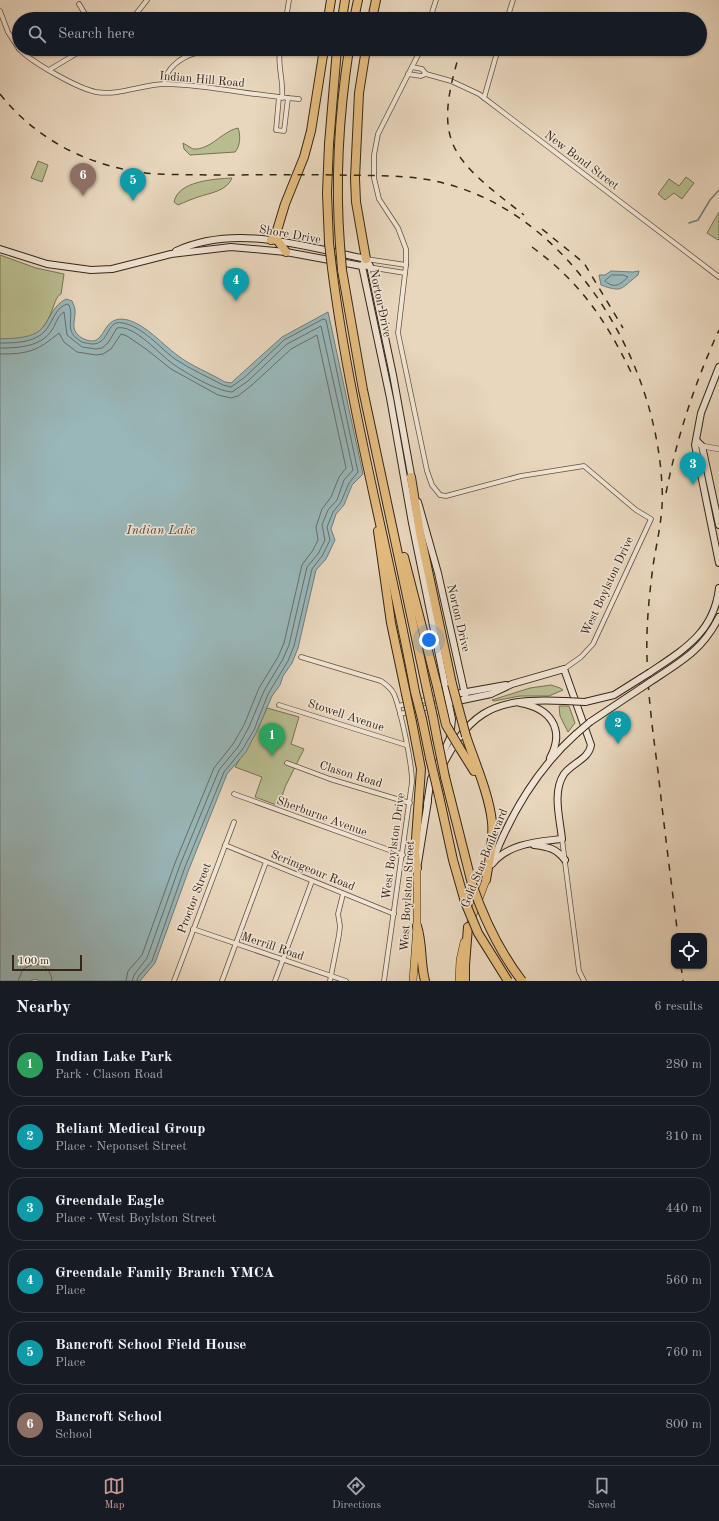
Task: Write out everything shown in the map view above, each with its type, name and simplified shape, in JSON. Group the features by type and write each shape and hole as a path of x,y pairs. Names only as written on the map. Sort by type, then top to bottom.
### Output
{"highway":[{"path":"329,12 331,0"},
{"path":"343,12 345,0"},
{"path":"355,12 358,0"},
{"path":"358,12 363,0"},
{"path":"373,12 376,0"},
{"path":"286,252 275,240 285,204 304,157 311,131 323,56"},
{"path":"336,56 329,144 327,193 329,243 341,336 399,606 415,692 453,860 465,902 478,934 508,981"},
{"path":"348,56 338,155 342,270 353,342 445,777 472,884 491,932 503,954 522,981"},
{"path":"365,56 359,93 355,182 357,209 366,264"},
{"path":"411,476 420,533 452,684 466,736 489,804 492,822 492,842 486,880"},
{"path":"386,496 424,630 446,725 472,766 489,804"},
{"path":"376,501 380,546 391,623 421,768 415,853 417,868"},
{"path":"417,926 422,940 422,960 425,981"},
{"path":"465,981 468,926"}],"main road":[{"name":"Shore Drive","path":"171,254 190,246 216,241 246,238 275,240 366,264"},
{"name":"Shore Drive","path":"0,249 47,264 91,270 112,269 171,254 231,247 286,252 366,264"},
{"name":"Norton Drive","path":"366,264 395,382 411,476 438,573 465,696"},
{"name":"Norton Drive","path":"366,264 412,523 452,719 451,733 431,779 427,804"},
{"path":"719,367 700,413 700,443 717,509 719,525"},
{"path":"700,443 695,445 696,455 719,563"},
{"name":"West Boylston Street","path":"413,981 417,926 417,868 427,804 441,768 463,731 482,715 513,702 529,700 585,702 614,695 665,662 696,639 718,604 719,588"},
{"name":"Gold Star Boulevard","path":"459,981 460,957 468,926 492,864 518,804 546,764 590,722 666,671 700,646 719,617"},
{"name":"West Boylston Drive","path":"447,696 491,694 512,684 564,669"},
{"path":"492,864 509,850 528,844 562,838 558,797 559,785 567,771 588,754 591,745 564,669"},
{"name":"West Boylston Drive","path":"448,703 465,696"},
{"path":"513,702 541,709 552,721 555,731 555,745 546,764"},
{"path":"528,844 550,847 558,851 565,860"}],"street":[{"path":"137,12 146,0"},
{"path":"287,12 289,0"},
{"path":"432,12 436,0"},
{"path":"509,12 513,0"},
{"path":"79,4 84,12"},
{"name":"Indian Hill Road","path":"0,11 12,38"},
{"name":"Indian Hill Road","path":"27,56 49,70 82,87 102,92 164,84 300,99"},
{"path":"49,70 72,56"},
{"path":"164,84 166,76 173,66 187,56"},
{"path":"279,56 278,64 283,82 284,131 276,130 283,98"},
{"name":"Norton Drive","path":"418,56 382,123 376,142 374,155 376,191 381,202 401,234 406,249 406,265 399,316 398,337 427,471 432,485 438,493 448,495 521,476 584,466 636,510 651,519"},
{"path":"484,98 496,56"},
{"name":"New Bond Street","path":"412,67 422,69 426,74 455,83 484,98 719,277"},
{"name":"New Bond Street","path":"408,74 421,76 426,74"},
{"name":"Shore Drive","path":"366,264 406,265"},
{"name":"Shore Drive","path":"366,264 405,273"},
{"path":"700,443 719,449"},
{"path":"708,509 717,509"},
{"name":"West Boylston Drive","path":"564,669 581,657 593,644 651,519"},
{"path":"301,657 381,681 390,688 398,706"},
{"name":"West Boylston Drive","path":"384,981 403,855 410,803 412,774 398,706 447,696"},
{"name":"West Boylston Drive","path":"400,714 448,703"},
{"name":"Stowell Avenue","path":"280,705 406,745"},
{"name":"Clason Road","path":"287,763 330,779 410,803"},
{"name":"Sherburne Avenue","path":"234,794 403,855"},
{"name":"Proctor Street","path":"174,981 234,822"},
{"path":"562,838 580,971 584,981"},
{"name":"Scrimgeour Road","path":"225,845 394,914"},
{"path":"222,981 266,862"},
{"path":"275,981 312,881"},
{"path":"330,981 339,935 338,910 343,894"},
{"name":"Merrill Road","path":"193,929 346,981"}],"green space":[{"path":"238,128 240,141 235,152 190,155 184,149 183,143 193,149 199,149 211,144 226,133"},
{"path":"38,161 48,165 42,182 31,178"},
{"path":"686,177 694,183 682,199 674,193 665,200 658,194 669,179 679,186"},
{"path":"232,178 226,186 218,191 178,205 174,202 177,195 189,185 207,180"},
{"path":"719,212 719,239 718,240 707,233"},
{"path":"0,255 36,268 64,274 61,294 55,302 46,322 41,329 25,338 0,339"},
{"path":"551,685 563,690 549,696 520,696 494,701 492,700 530,688"},
{"path":"559,706 569,706 575,723 568,732 560,716"},
{"path":"267,708 299,717 291,744 304,749 285,787 279,806 255,797 262,777 235,767 257,731"}],"water":[{"path":"611,271 639,271 638,275 624,286 614,289 601,285 599,275 605,275"},
{"name":"Indian Lake","path":"66,299 72,301 75,308 74,329 79,336 84,339 92,341 97,340 112,322 119,319 135,322 188,363 225,382 231,383 282,337 328,312 363,474 352,485 344,505 336,514 331,529 335,540 326,559 316,570 298,648 292,663 272,696 246,752 227,774 189,869 155,963 140,981 40,981 35,979 30,981 0,981 0,339 30,336 40,330 58,305"}],"waterway":[{"path":"689,223 698,220 710,200 719,190"}],"railway":[{"path":"459,56 452,81 448,107 449,128 454,146 464,162 479,178 524,215"},
{"path":"0,94 15,111 50,140 90,159 133,171 179,175 394,176 447,184 492,202 533,228 569,262 600,301 625,345 644,392 656,439 662,487 662,507 649,601 647,635 648,672 653,729 678,933"},
{"path":"542,229 584,263 623,328"},
{"path":"532,247 564,274 590,303 601,318 631,372"},
{"path":"666,493 681,431 702,370 719,330"},
{"path":"681,969 683,981"}],"place":[{"name":"Bancroft School","path":"83,196"},
{"name":"Bancroft School Field House","path":"133,201"},
{"name":"Greendale Family Branch YMCA","path":"236,301"},
{"name":"Greendale Eagle","path":"693,485"},
{"name":"Reliant Medical Group","path":"618,744"},
{"name":"Indian Lake Park","path":"272,756"}]}
